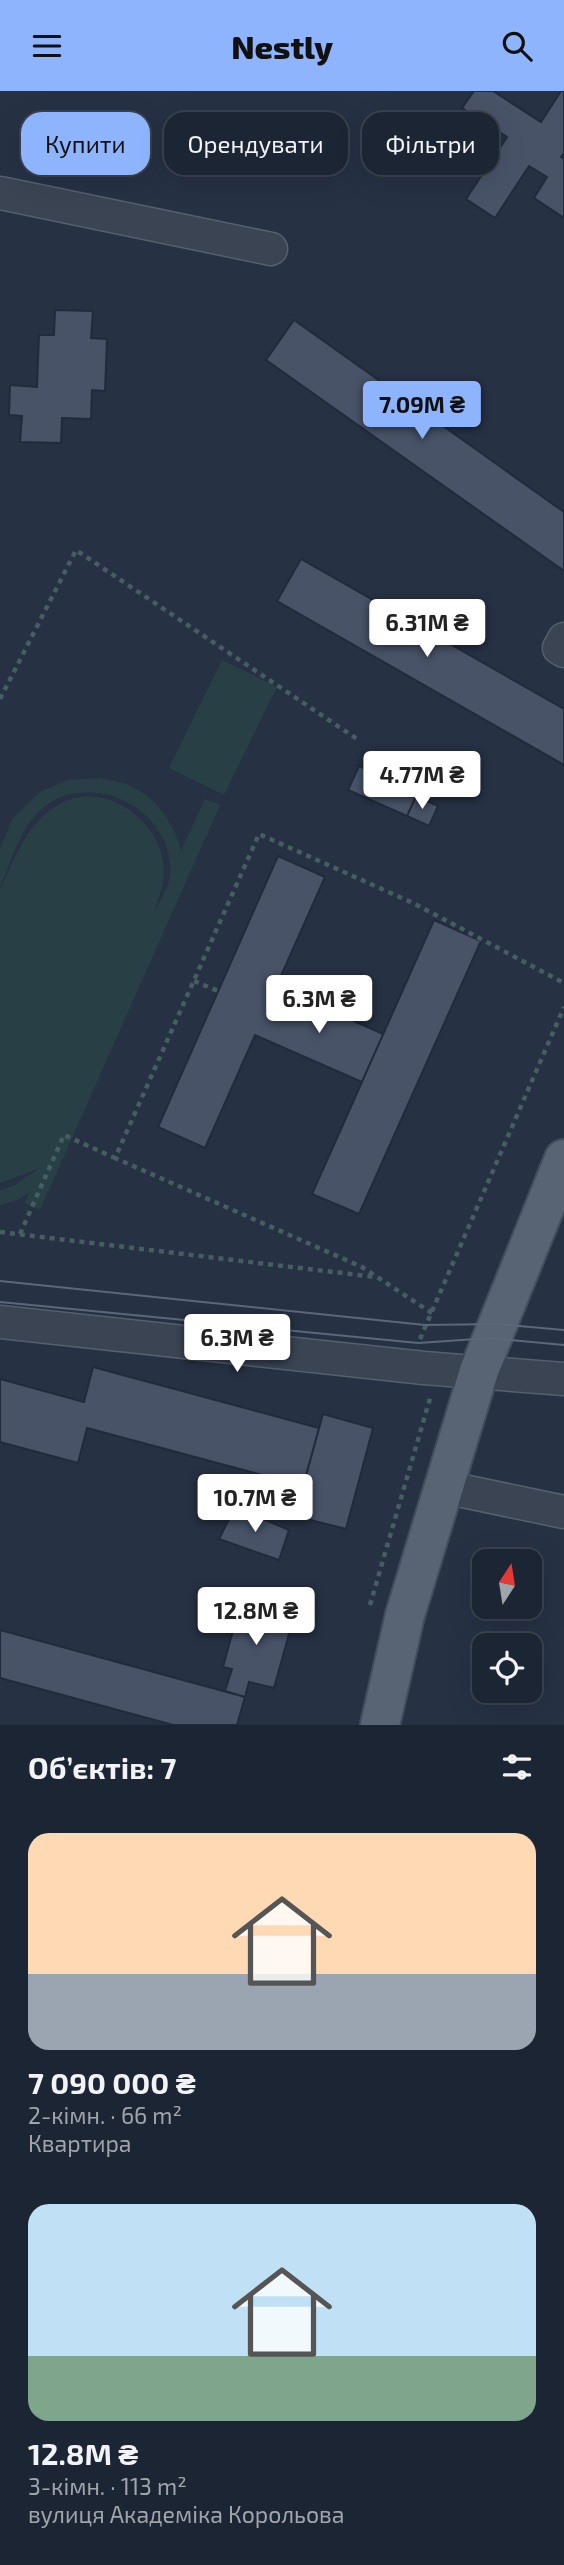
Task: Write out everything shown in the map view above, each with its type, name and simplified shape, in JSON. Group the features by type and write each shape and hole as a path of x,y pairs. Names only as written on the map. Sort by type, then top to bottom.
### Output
{"main road":[{"path":"380,1725 405,1615 479,1371 564,1159"}],"street":[{"path":"0,193 271,249"},
{"path":"564,639 559,647 564,651"},
{"path":"0,1322 424,1368 564,1379"},
{"path":"444,1487 564,1512"}],"path":[{"path":"0,699 76,550 360,741"},
{"path":"115,1157 259,834 413,903 564,983"},
{"path":"194,981 218,991"},
{"path":"20,1234 64,1135 362,1267 432,1313 564,1007"},
{"path":"0,1232 376,1277"},
{"path":"370,1605 432,1397"}],"green space":[{"path":"222,660 277,687 224,795 169,768"},
{"path":"99,778 136,788 154,802 169,821 181,851 205,799 220,805 40,1210 25,1203 29,1193 0,1205 0,1190 13,1186 40,1168 0,1183 0,890 23,842 39,820 60,804 78,797 96,797 114,802 130,811 144,823 155,838 162,856 164,874 155,910 170,876 169,854 161,834 148,817 131,804 90,792 68,795 39,811 19,842 0,887 0,848 13,818 40,792 68,780"}],"building":[{"path":"474,91 493,91 541,122 561,91 564,91 564,153 561,157 564,159 564,218 534,198 547,177 529,166 495,218 466,199 482,175 499,175 499,149 507,137 499,132 499,112 468,112 462,108"},
{"path":"55,310 93,311 91,338 107,339 105,391 92,390 91,419 62,418 61,443 20,442 22,416 9,415 10,385 37,387 39,335 54,335"},
{"path":"294,320 564,512 564,571 266,360"},
{"path":"301,559 564,709 564,765 277,601"},
{"path":"359,766 418,792 407,816 348,790"},
{"path":"416,796 438,806 429,826 407,816"},
{"path":"278,856 325,877 276,987 383,1034 434,920 481,941 359,1214 312,1194 362,1082 255,1035 205,1148 158,1127"},
{"path":"434,920 481,941 359,1214 312,1194"},
{"path":"93,1367 319,1428 303,1486 87,1428 78,1463 0,1442 0,1379 84,1402"},
{"path":"323,1414 373,1428 346,1529 295,1516"},
{"path":"235,1507 289,1530 279,1560 219,1539"},
{"path":"241,1601 294,1616 274,1688 249,1682 245,1697 225,1691 232,1669 223,1667"},
{"path":"0,1630 245,1697 237,1725 173,1725 0,1678"}],"tram line":[{"path":"0,1281 425,1325 497,1324 564,1330"},
{"path":"0,1302 418,1343 491,1338 564,1345"}]}
